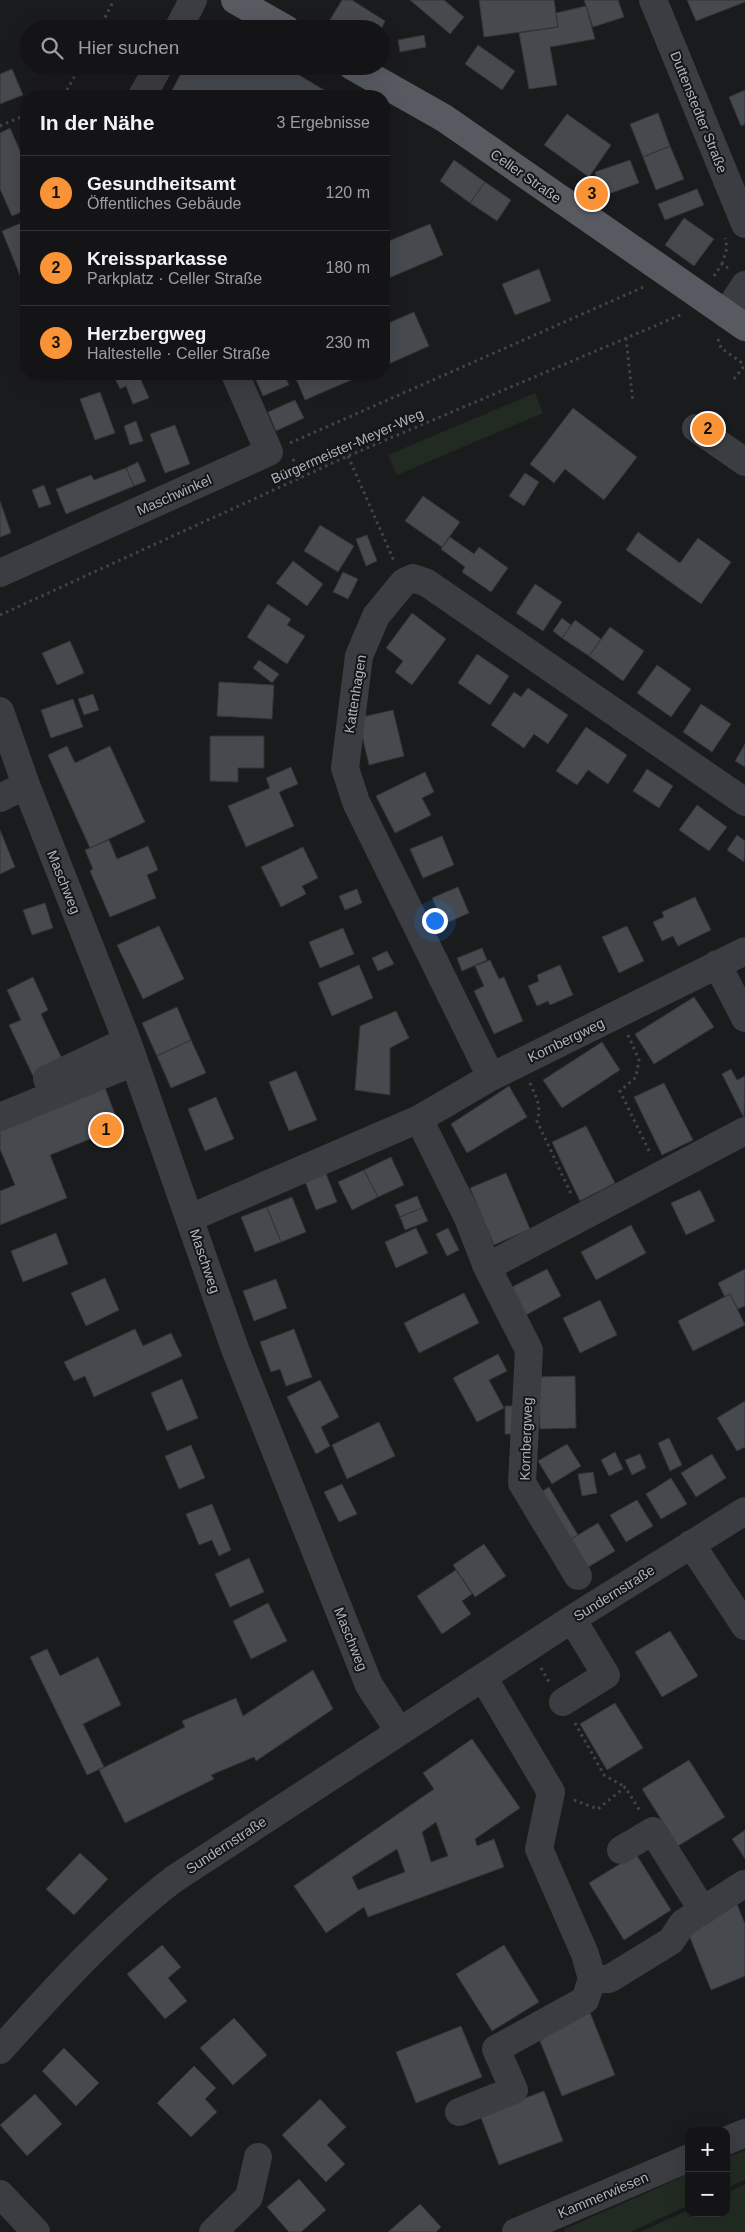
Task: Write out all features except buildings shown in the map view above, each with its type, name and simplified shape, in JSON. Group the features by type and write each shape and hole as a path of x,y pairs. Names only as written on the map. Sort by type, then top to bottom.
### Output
{"main road":[{"path":"235,0 270,20"},
{"name":"Celler Straße","path":"368,75 444,118 735,321"}],"street":[{"path":"183,20 193,0"},
{"name":"Duttenstedter Straße","path":"652,0 745,224"},
{"path":"145,90 154,75"},
{"path":"735,321 745,285"},
{"path":"238,380 278,449"},
{"path":"696,428 745,462"},
{"name":"Maschwinkel","path":"0,573 278,449"},
{"path":"404,582 414,578 427,583 745,802"},
{"name":"Kattenhagen","path":"404,582 376,616 359,656 345,768 356,802 491,1077"},
{"name":"Maschweg","path":"0,712 26,785 130,1051 235,1349 369,1685 399,1731"},
{"path":"0,798 26,785"},
{"name":"Kornbergweg","path":"190,1218 418,1119 520,1062 745,951"},
{"path":"717,964 745,1018"},
{"path":"0,1102 130,1051"},
{"path":"0,1117 130,1051"},
{"name":"Kornbergweg","path":"418,1119 468,1218 488,1268 529,1350 522,1483 578,1576"},
{"path":"488,1268 745,1131"},
{"name":"Sundernstraße","path":"0,2050 88,1954 142,1903 174,1879 572,1619 745,1511"},
{"path":"691,1544 745,1626"},
{"path":"563,1702 606,1675 572,1619"},
{"path":"459,2112 514,2090 496,2050 585,2000 592,1979 585,1954 539,1849 551,1792 483,1677"},
{"path":"621,1850 653,1831 703,1911"},
{"path":"592,1979 609,1979 671,1941 683,1923 745,1885"},
{"path":"730,2139 745,2133"},
{"path":"213,2232 249,2197 258,2157"},
{"name":"Kammerwiesen","path":"516,2232 685,2160"},
{"path":"0,2194 36,2232"}],"path":[{"path":"104,20 114,0"},
{"path":"67,90 75,75"},
{"path":"0,126 20,118"},
{"path":"301,478 278,449 646,287 659,267"},
{"name":"Bürgermeister-Meyer-Weg","path":"0,615 348,456 685,313 699,295"},
{"path":"626,338 633,402"},
{"path":"734,380 745,365"},
{"path":"348,456 404,582"},
{"path":"618,1014 639,1060 636,1077 620,1091 639,1131"},
{"path":"520,1062 539,1103 540,1113 537,1121 561,1173"},
{"path":"540,1668 563,1702 604,1776 625,1788 653,1831"},
{"path":"551,1792 598,1809 625,1788"}],"shaded area":[{"path":"535,393 543,413 397,475 388,455"},
{"path":"745,2150 745,2180 730,2186 730,2172 730,2156"},
{"path":"685,2176 685,2207 630,2232 564,2232 565,2229"},
{"path":"745,2184 745,2232 640,2232 685,2212 685,2217 730,2217 730,2191"}],"place":[{"name":"Herzbergweg","path":"592,194"},
{"name":"Kreissparkasse","path":"708,429"},
{"name":"Gesundheitsamt","path":"106,1130"}]}
